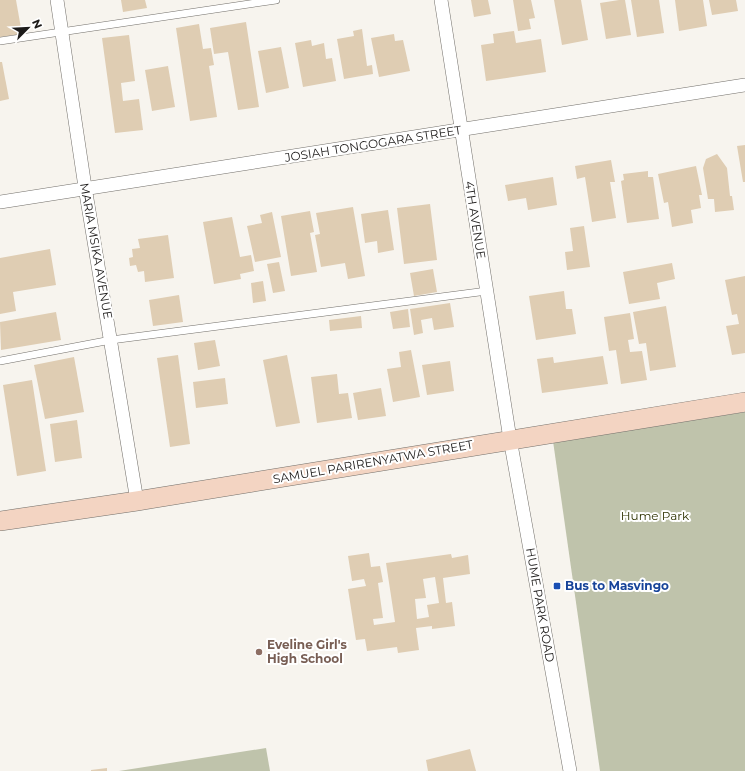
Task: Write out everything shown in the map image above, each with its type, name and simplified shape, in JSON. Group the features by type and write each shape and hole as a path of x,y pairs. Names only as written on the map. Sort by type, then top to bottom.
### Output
{"street":[{"name":"MARIA MSIKA AVENUE","path":"57,0 85,188 137,501"},
{"name":"4TH AVENUE","path":"441,0 510,439"},
{"name":"JOSIAH TONGOGARA STREET","path":"0,202 745,85"},
{"name":"SAMUEL PARIRENYATWA STREET","path":"0,521 137,501 510,439 745,402"},
{"name":"HUME PARK ROAD","path":"510,439 570,771"}],"lane":[{"path":"0,41 276,0"},
{"path":"0,361 111,340 487,292"}],"green space":[{"name":"Hume Park","path":"745,412 745,771 600,771 553,441"},
{"path":"266,748 270,771 119,771"}],"building":[{"path":"0,0 16,0 22,34 0,37"},
{"path":"121,0 145,0 147,8 123,12"},
{"path":"471,0 488,0 491,14 474,17"},
{"path":"513,0 531,0 535,18 529,19 531,29 518,31"},
{"path":"554,0 581,0 588,40 562,45"},
{"path":"625,0 631,35 606,39 600,3"},
{"path":"631,0 659,0 664,33 637,37"},
{"path":"675,0 703,0 707,26 679,31"},
{"path":"709,0 736,0 738,11 712,15"},
{"path":"246,22 259,107 238,110 228,52 214,54 210,28"},
{"path":"199,24 203,49 211,48 214,65 209,66 217,117 190,121 176,28"},
{"path":"362,29 367,66 372,65 373,74 344,79 337,39 354,36 353,31"},
{"path":"514,31 516,43 541,39 546,72 486,81 481,45 494,43 493,34"},
{"path":"394,34 395,41 403,40 410,71 379,77 371,38"},
{"path":"129,35 135,81 121,83 123,101 139,99 143,130 115,133 102,38"},
{"path":"311,40 312,46 324,43 326,59 332,58 336,81 303,87 295,43"},
{"path":"281,47 289,88 266,93 258,51"},
{"path":"0,62 2,62 9,99 0,101"},
{"path":"168,66 175,107 152,111 145,70"},
{"path":"745,145 745,182 743,182 737,146"},
{"path":"717,154 727,168 730,196 732,196 734,210 715,212 714,199 708,199 703,168 706,159"},
{"path":"611,160 615,182 610,182 616,218 592,222 585,177 577,179 575,166"},
{"path":"696,166 702,195 699,195 701,208 691,210 693,223 672,227 668,202 664,203 658,174"},
{"path":"648,171 648,177 653,177 659,219 627,223 621,181 624,180 623,174"},
{"path":"553,177 557,205 528,210 526,198 508,201 505,185"},
{"path":"430,204 437,260 404,264 397,208"},
{"path":"353,207 365,276 348,279 345,263 321,267 315,235 320,234 316,213"},
{"path":"388,210 394,250 378,253 377,241 365,243 361,214"},
{"path":"310,211 314,232 310,233 317,272 291,276 281,216"},
{"path":"272,212 281,257 255,262 247,226 262,223 260,215"},
{"path":"232,217 240,257 251,255 254,271 240,274 241,279 214,284 203,222"},
{"path":"584,226 590,267 567,270 565,252 573,251 570,228"},
{"path":"168,235 174,278 145,282 144,271 138,272 136,265 130,266 129,258 133,257 132,249 140,248 138,239"},
{"path":"50,249 56,285 13,292 16,311 0,314 0,258"},
{"path":"279,262 285,291 273,293 267,264"},
{"path":"672,263 675,279 657,283 660,299 629,304 623,272"},
{"path":"433,269 437,292 414,296 410,273"},
{"path":"745,276 745,353 732,355 726,326 739,324 737,314 732,315 725,280"},
{"path":"263,281 266,301 253,303 251,283"},
{"path":"564,291 566,309 572,309 576,334 536,340 529,296"},
{"path":"179,295 183,322 153,326 149,300"},
{"path":"450,303 454,327 434,330 432,318 421,320 423,333 414,335 410,309"},
{"path":"666,306 676,367 650,371 646,343 639,344 633,312"},
{"path":"408,309 410,327 393,329 390,312"},
{"path":"56,312 61,340 1,350 0,322"},
{"path":"630,313 634,339 628,340 630,352 642,351 647,380 621,384 616,350 609,351 604,317"},
{"path":"361,316 362,328 330,331 329,320"},
{"path":"215,340 220,366 198,370 194,343"},
{"path":"411,350 420,397 393,402 387,369 401,367 399,352"},
{"path":"178,355 190,444 170,447 157,358"},
{"path":"287,355 300,423 276,427 263,360"},
{"path":"603,356 608,384 542,393 537,359 553,357 554,363"},
{"path":"74,357 84,412 45,419 34,365"},
{"path":"450,361 454,391 427,395 422,365"},
{"path":"337,374 339,394 348,393 352,418 317,423 311,377"},
{"path":"225,378 228,404 196,408 193,382"},
{"path":"32,380 46,471 17,476 3,385"},
{"path":"381,388 386,416 358,420 353,393"},
{"path":"77,420 82,458 55,462 50,424"},
{"path":"369,553 371,567 380,566 383,582 378,583 383,618 373,619 374,625 395,622 386,563 451,554 452,558 468,555 470,574 443,578 446,603 452,602 455,626 432,629 432,626 416,628 419,650 398,653 397,647 367,651 365,639 356,640 348,589 366,586 364,579 352,581 348,556","holes":["435,577 439,603 427,605 429,617 417,619 415,599 426,598 423,579"]},
{"path":"470,749 476,771 428,771 426,760"},
{"path":"107,768 107,771 91,771 91,770"}],"place":[{"name":"Bus to Masvingo","path":"557,586"},
{"name":"Eveline Girl's High School","path":"259,652"}]}
